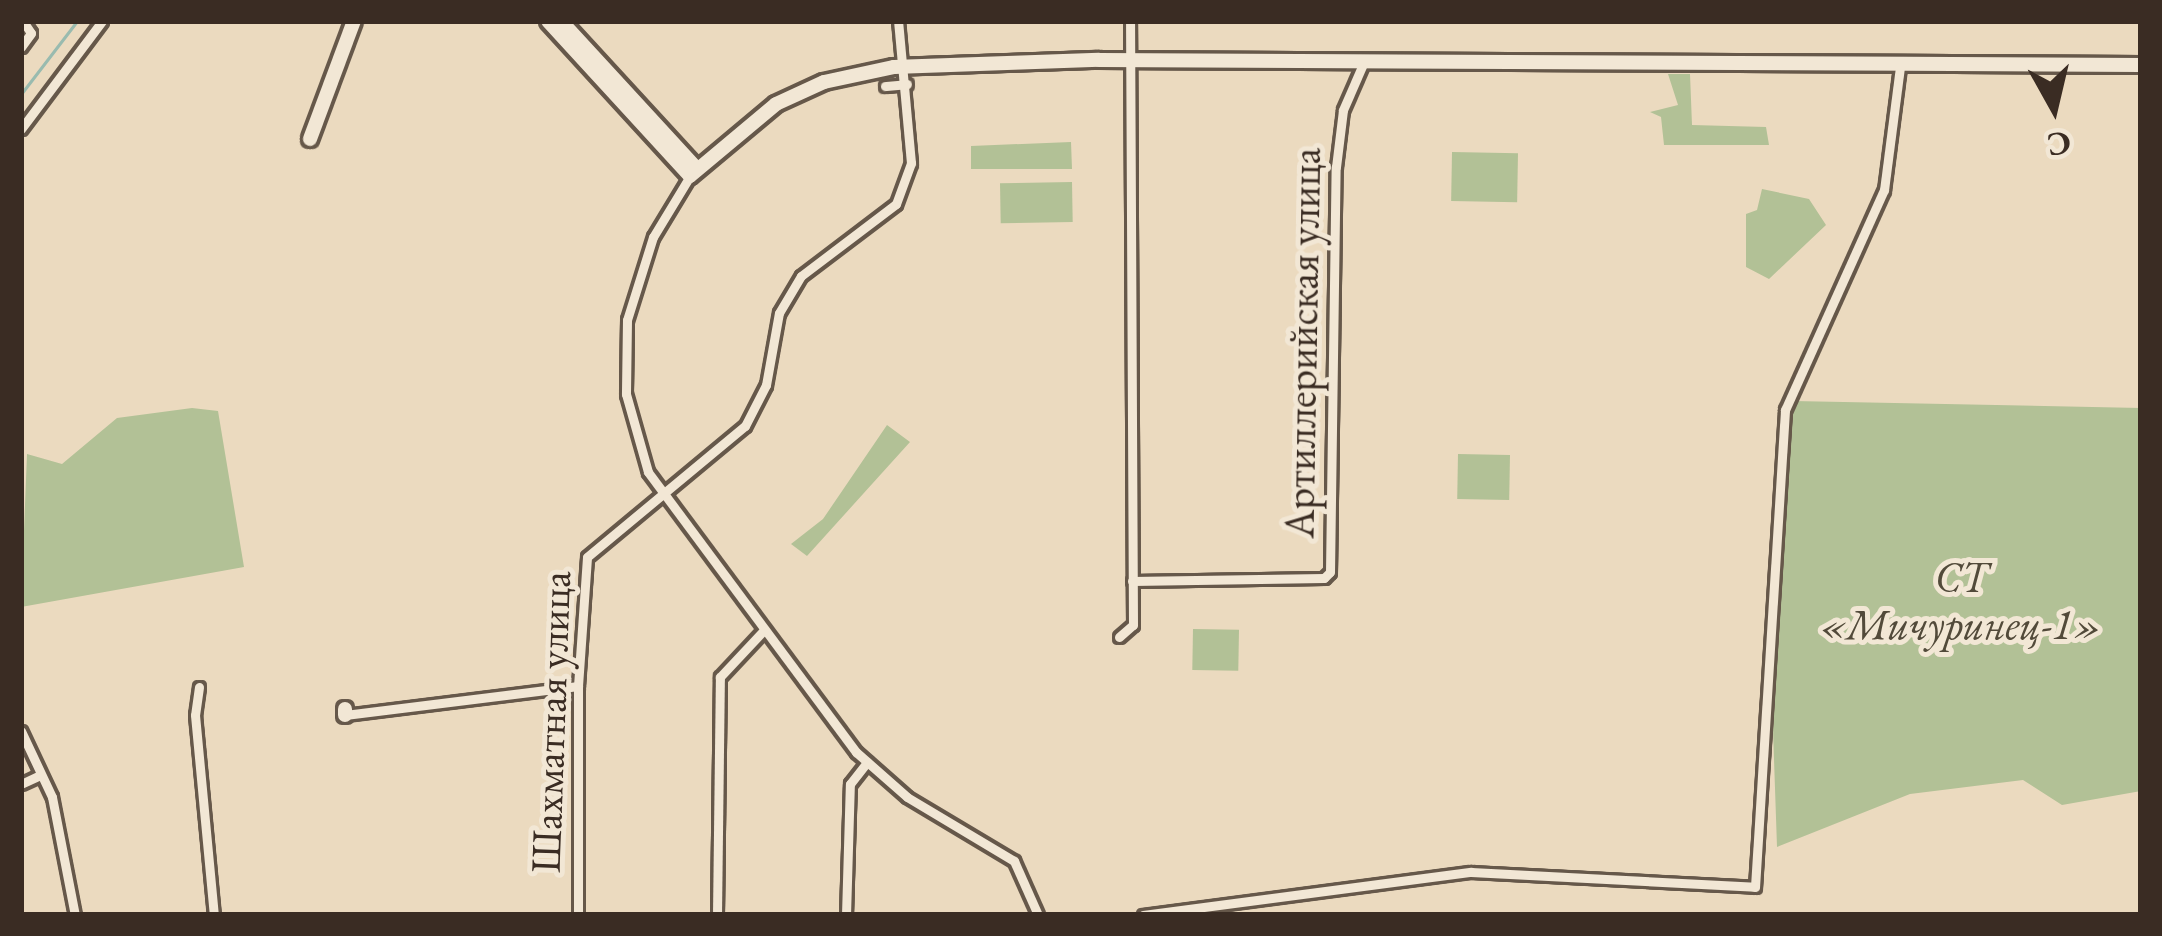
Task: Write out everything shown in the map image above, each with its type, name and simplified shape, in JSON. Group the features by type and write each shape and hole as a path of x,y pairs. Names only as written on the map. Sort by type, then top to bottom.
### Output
{"main road":[{"path":"310,139 354,21"},
{"path":"548,21 693,172"},
{"path":"561,21 693,172"},
{"path":"693,172 776,104 851,74 907,66 2141,65"}],"street":[{"path":"21,47 31,33 23,21"},
{"path":"21,129 101,21"},
{"name":"Шахматная улица","path":"578,915 578,686 587,557 664,496 759,410 779,313 801,276 896,204 911,163 907,66 898,21"},
{"path":"1119,637 1133,625 1130,21"},
{"name":"Артиллерийская улица","path":"1132,581 1324,578 1330,572 1336,167 1343,110 1363,64"},
{"path":"1143,915 1471,872 1755,887 1785,410 1884,190 1900,66"},
{"path":"885,86 907,84"},
{"path":"693,172 644,258 626,335 634,437 664,496 867,762 908,797 999,848 1026,878 1038,915"},
{"path":"717,915 720,677 763,631"},
{"path":"345,712 578,686"},
{"path":"199,687 195,716 214,915"},
{"path":"21,731 52,797 75,915"},
{"path":"846,915 850,784 867,762"},
{"path":"21,784 40,775"}],"green space":[{"path":"1668,74 1690,74 1692,125 1766,127 1769,145 1664,145 1661,117 1650,112 1678,105"},
{"path":"1071,142 1072,169 971,169 971,146"},
{"path":"1452,152 1518,153 1517,202 1451,201"},
{"path":"1072,182 1073,222 1001,223 1000,183"},
{"path":"1762,189 1809,199 1826,225 1769,279 1746,267 1746,214 1757,210"},
{"name":"СТ «Мичуринец-1»","path":"1793,401 2141,408 2141,791 2062,805 2023,780 1910,794 1777,847 1773,730"},
{"path":"192,408 218,411 244,567 21,607 27,454 62,464 117,418"},
{"path":"887,425 910,442 807,556 791,544 823,519"},
{"path":"1458,454 1510,455 1509,500 1457,499"},
{"path":"1193,629 1239,630 1238,671 1192,670"}],"waterway":[{"path":"21,94 77,21"}]}
